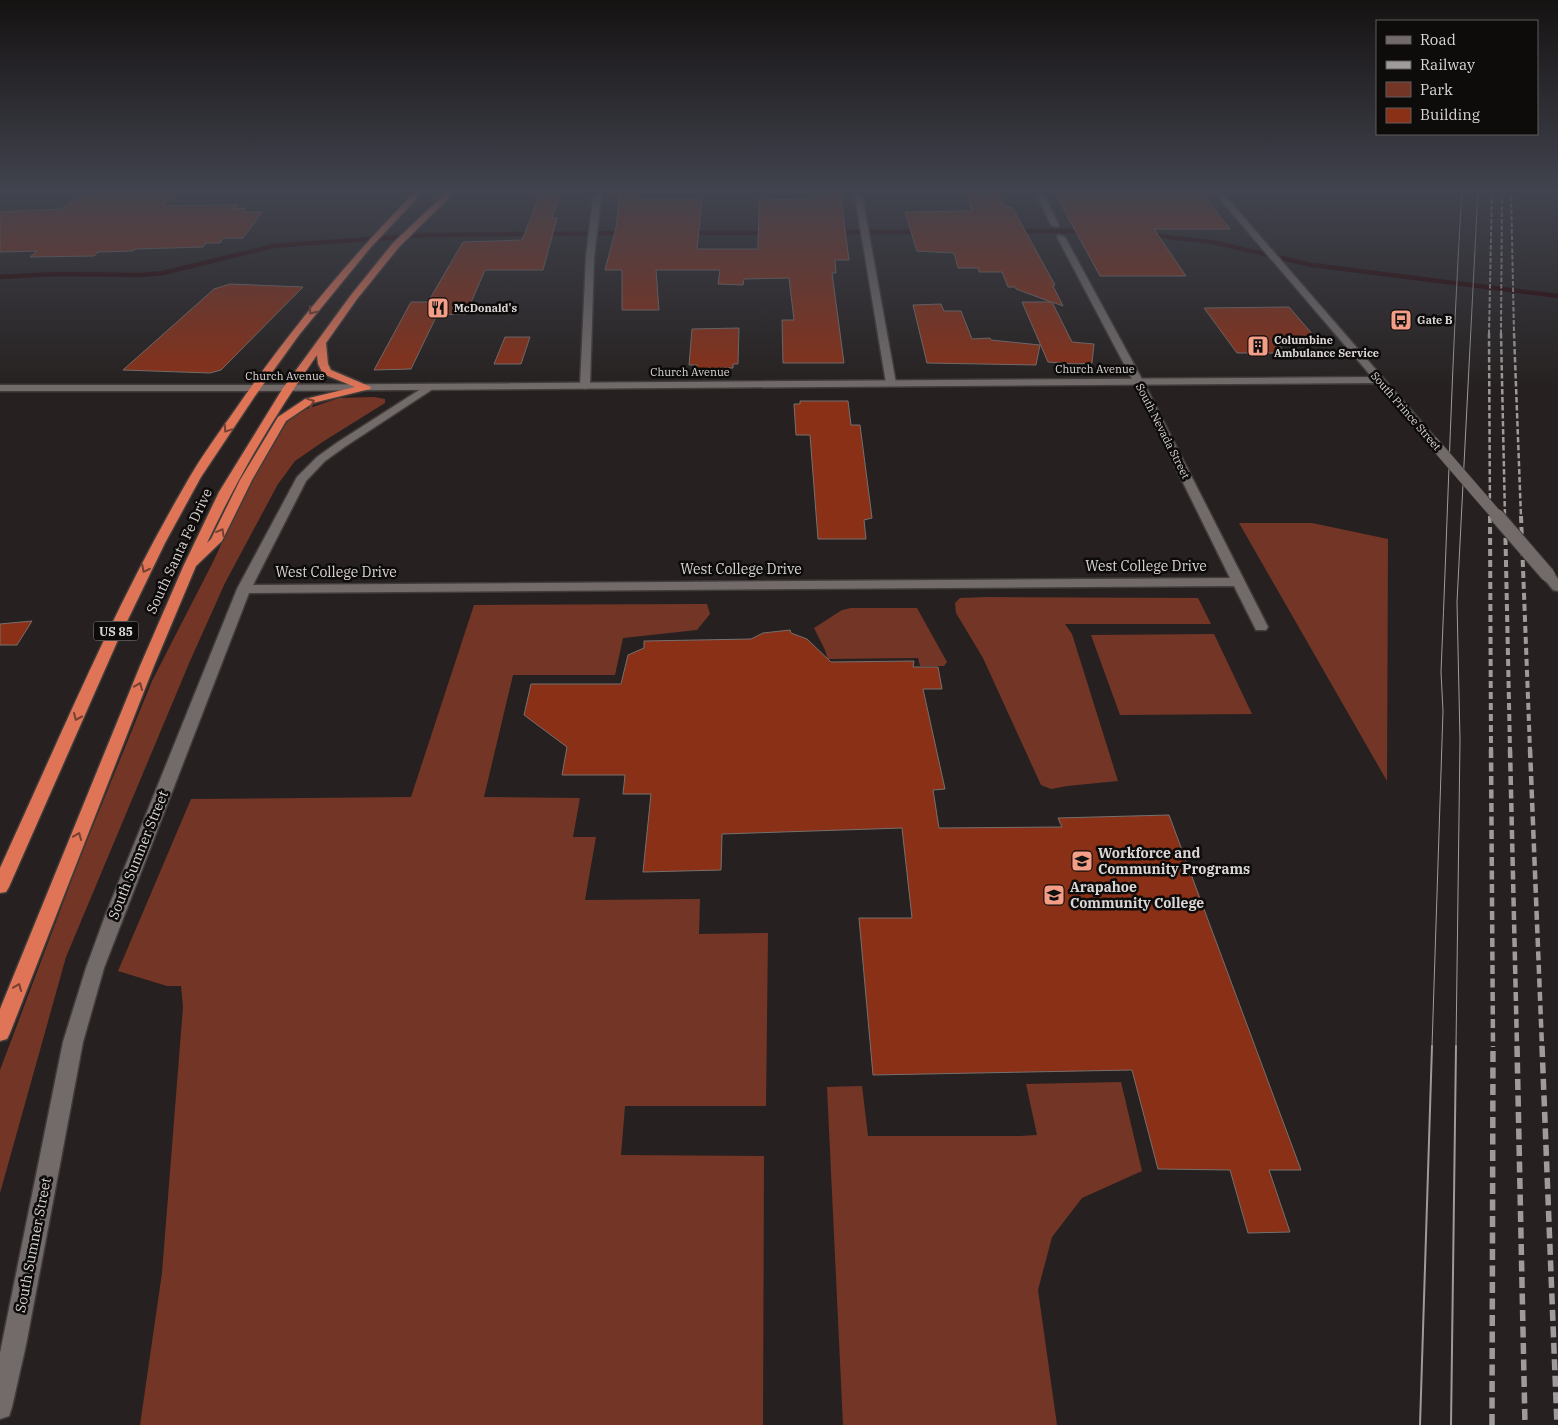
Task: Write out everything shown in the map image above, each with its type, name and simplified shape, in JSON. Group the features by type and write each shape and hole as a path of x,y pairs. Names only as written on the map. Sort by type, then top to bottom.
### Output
{"highway":[{"name":"South Santa Fe Drive","path":"0,887 98,669 149,562 186,493 254,388 322,297 357,256"},
{"name":"South Santa Fe Drive","path":"0,1033 188,568 226,492 288,388 364,284 387,256"},
{"path":"321,344 323,364 327,372 366,387"},
{"path":"188,568 206,553 216,541 246,480 282,419 309,401 366,387"}],"street":[{"path":"585,386 590,256"},
{"path":"868,256 891,383"},
{"name":"South Nevada Street","path":"1071,256 1138,381 1261,627"},
{"name":"South Prince Street","path":"1274,256 1558,587"},
{"name":"Church Avenue","path":"0,388 288,388 1379,380"},
{"name":"South Sumner Street","path":"0,1407 77,1025 94,968 244,589 301,479 321,459 342,444 431,387"},
{"name":"West College Drive","path":"244,589 1238,582"}],"green space":[{"path":"374,397 385,399 385,403 295,461 278,484 225,583 190,661 66,957 0,1193 0,1070 80,858 152,681 213,562 250,482 292,414 339,398"},
{"path":"1239,523 1312,523 1388,539 1387,781"},
{"path":"960,598 1198,598 1211,624 1065,624 1072,634 1118,781 1051,789 1041,785 983,658 956,613 955,603"},
{"path":"707,604 710,614 697,630 623,638 615,675 513,675 484,797 580,798 573,837 596,837 585,900 700,899 699,934 768,933 766,1106 625,1106 621,1155 764,1156 763,1425 140,1425 162,1273 183,1007 181,986 167,986 118,971 191,799 411,797 474,605"},
{"path":"851,608 917,608 947,662 944,666 920,666 918,658 828,659 814,628 842,610"},
{"path":"1214,634 1252,714 1120,715 1091,635"},
{"path":"1121,1082 1142,1171 1082,1198 1052,1237 1038,1290 1057,1425 843,1425 827,1087 862,1086 868,1136 1020,1136 1037,1135 1026,1084"}],"building":[{"path":"455,256 547,256 543,270 485,270 466,314 437,315 411,369 374,370 411,302 428,302"},
{"path":"609,256 849,256 849,260 835,260 836,273 832,273 844,363 783,363 782,320 794,320 789,278 744,279 743,285 718,284 720,270 656,270 659,310 622,310 622,270 605,270"},
{"path":"955,256 1039,256 1055,285 1053,286 1063,306 1052,302 1072,342 1094,344 1092,363 1048,362 1022,302 1051,302 1015,287 1008,287 1002,272 979,272 978,268 958,268"},
{"path":"1089,256 1173,256 1186,276 1100,276"},
{"path":"230,284 303,287 221,370 210,373 123,370 214,289"},
{"path":"941,304 944,311 961,311 972,339 990,338 991,340 1040,345 1036,365 927,363 913,305"},
{"path":"1289,307 1314,336 1273,337 1285,353 1237,353 1204,308"},
{"path":"739,328 738,364 733,364 733,368 696,370 697,365 689,365 692,329"},
{"path":"505,337 530,337 521,364 494,364"},
{"path":"800,401 848,401 851,425 860,425 872,518 864,520 866,539 818,539 810,435 796,435 794,404 800,404"},
{"path":"32,621 17,645 0,645 0,624"},
{"name":"Arapahoe Community College","path":"790,630 791,633 807,639 831,662 914,661 913,667 938,667 942,689 923,689 945,789 933,790 939,828 1062,827 1058,818 1169,815 1301,1170 1269,1170 1290,1232 1248,1233 1230,1170 1158,1169 1132,1070 873,1075 859,918 912,918 902,828 722,834 721,870 643,872 651,794 623,794 625,775 562,775 567,747 524,715 531,684 621,684 628,655 644,648 644,641 751,639 763,633"}],"waterway":[{"path":"0,277 56,274 141,275 163,273 231,256"},
{"path":"1275,256 1312,265 1558,296"}],"tram line":[{"path":"1432,1047 1443,711 1441,672 1459,256"},
{"path":"1456,1047 1460,740 1457,602 1475,256"},
{"path":"1420,1425 1432,1046"},
{"path":"1451,1425 1456,1046"}],"railway":[{"path":"1489,334 1491,256"},
{"path":"1501,333 1502,256"},
{"path":"1512,256 1514,334"},
{"path":"1501,333 1505,517"},
{"path":"1514,333 1521,517"},
{"path":"1489,334 1490,517"},
{"path":"1490,516 1491,750"},
{"path":"1505,516 1510,750"},
{"path":"1521,516 1530,750"},
{"path":"1491,749 1493,1047"},
{"path":"1510,749 1517,1047"},
{"path":"1530,749 1542,1047"},
{"path":"1517,1046 1525,1425"},
{"path":"1542,1046 1557,1425"},
{"path":"1492,1425 1493,1047"}],"place":[{"name":"McDonald's","path":"438,308"},
{"name":"Gate B","path":"1401,320"},
{"name":"Columbine Ambulance Service","path":"1258,346"},
{"name":"Workforce and Community Programs","path":"1082,861"},
{"name":"Arapahoe Community College","path":"1054,895"}]}
